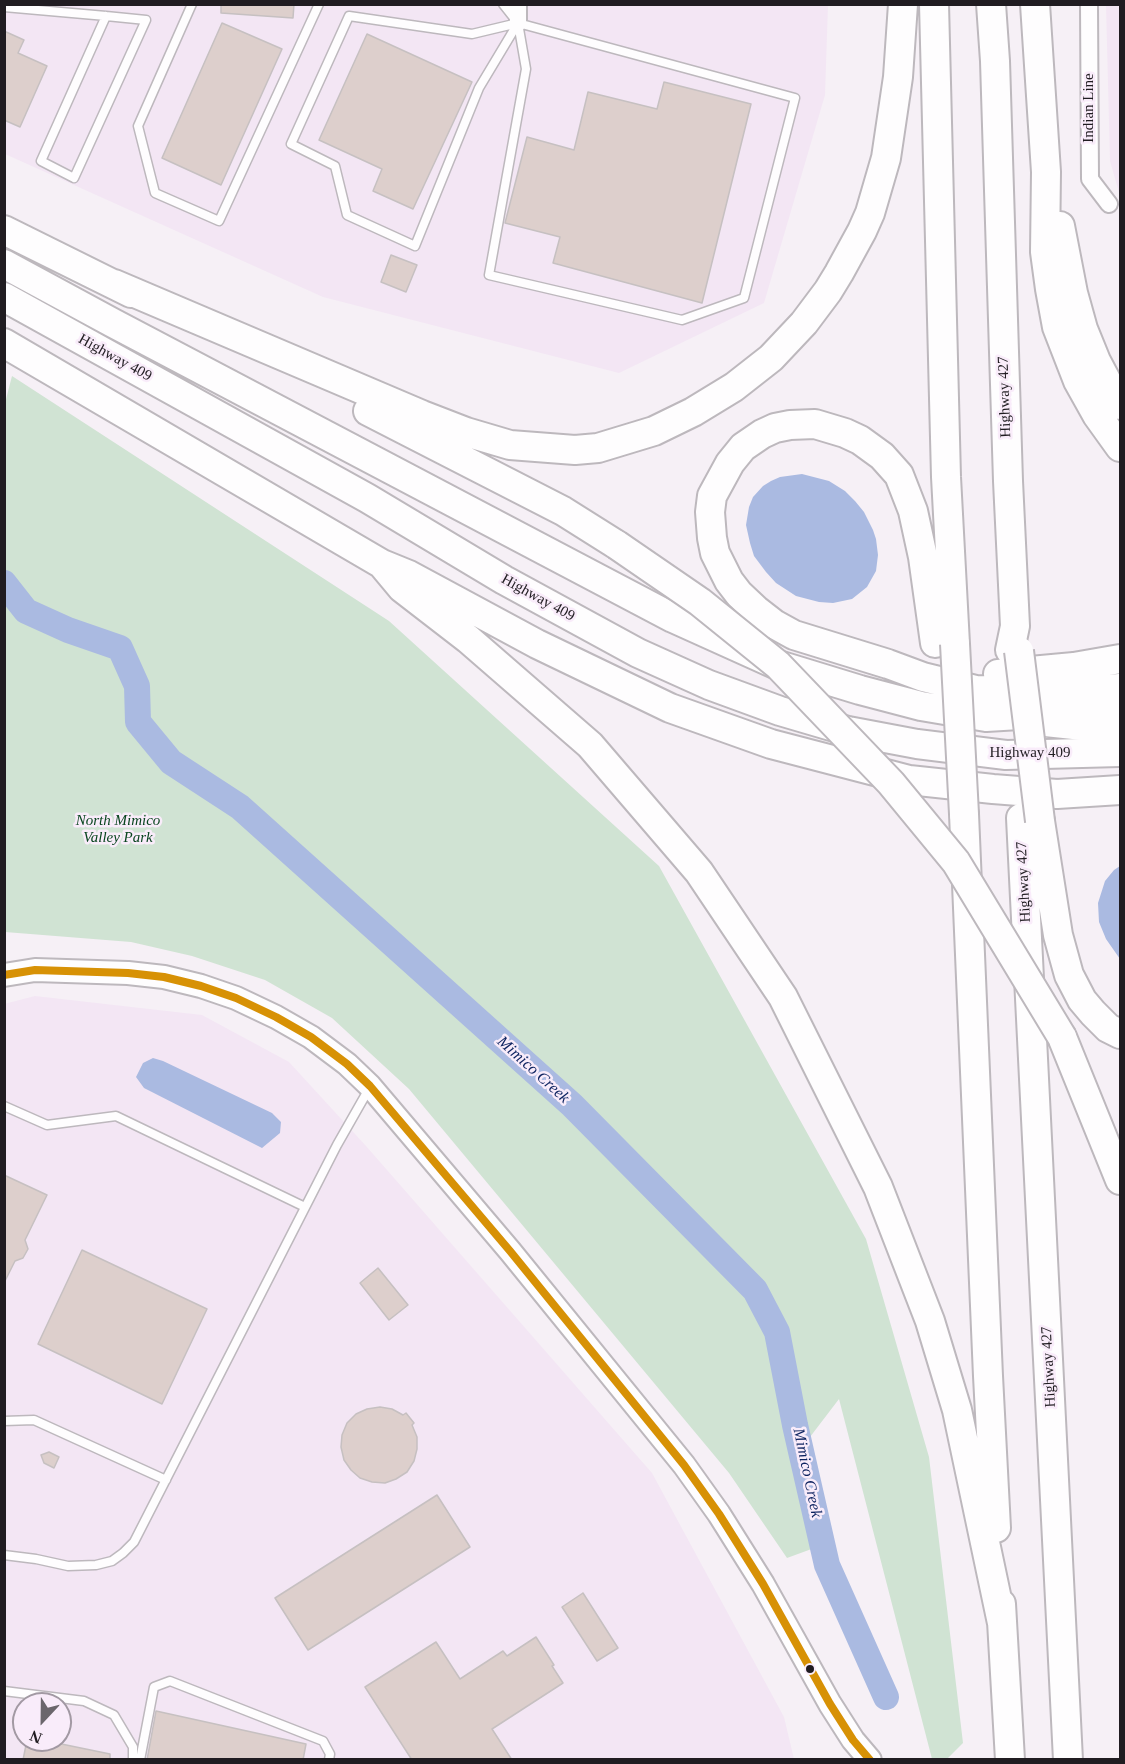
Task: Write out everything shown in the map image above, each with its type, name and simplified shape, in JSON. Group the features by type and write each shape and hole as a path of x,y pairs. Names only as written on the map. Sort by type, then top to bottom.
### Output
{"highway":[{"path":"114,284 422,415 466,432 510,445 564,450 598,448 654,431 693,412 734,387 771,358 804,322 840,273 870,213 886,158 898,77 903,4"},
{"path":"934,4 946,477 945,644"},
{"name":"Highway 427","path":"991,4 995,61 1015,642 1030,819 1068,1760"},
{"path":"1035,4 1046,172 1045,252 1050,289 1058,327 1078,381 1097,415 1120,447"},
{"path":"1046,172 1083,329 1096,361 1120,405"},
{"path":"4,230 363,408 563,511 700,602 778,665 891,783 956,862 1062,1037 1120,1180"},
{"name":"Highway 409","path":"4,264 673,618 775,664 921,706 986,717 1097,728 1120,726"},
{"name":"Highway 409","path":"4,297 367,498 513,585 638,653 709,685 780,711 825,724 917,744 1006,755 1120,752"},
{"path":"4,343 382,564 409,575 537,644 670,708 771,744 909,780 1057,794 1120,790"},
{"path":"1010,1760 988,1376 962,770 945,644 913,511 899,476 882,456 860,440 815,424 790,425 775,429 762,434 743,447 730,463 712,496 710,512 712,538 729,581 756,610 774,624 794,635 888,664 923,678 976,690 1060,691 1120,688"},
{"path":"382,564 402,588 468,639 590,745 699,872 783,997 878,1187 930,1321 957,1410 1002,1623"},
{"path":"888,664 993,674 1074,667 1120,659"},
{"path":"986,717 1120,709"},
{"path":"1057,794 1100,807 1120,810"},
{"path":"1030,819 1069,975 1082,1000 1092,1013 1108,1028 1120,1034"}],"main road":[{"path":"4,957 34,969"},
{"path":"4,975 34,969 164,977 219,992 276,1017 311,1036 347,1064 370,1086 567,1320 684,1465 719,1514 762,1584 830,1704 870,1760"}],"street":[{"path":"518,4 518,23"},
{"name":"Indian Line","path":"1089,4 1090,179 1115,202"}],"lane":[{"path":"192,4 138,126 155,193 219,221 319,4"},
{"path":"503,4 518,23 526,69 489,275 682,320 744,298 795,98 518,23 472,34 349,16 291,144 335,166 347,215 415,246 479,88 518,23"},
{"path":"4,7 106,16 146,20 74,178 41,161 106,16"},
{"path":"4,1556 36,1559 68,1566 96,1565 112,1561 134,1542 337,1145 370,1086"},
{"path":"4,1106 47,1125 116,1116 305,1207"},
{"path":"4,1421 34,1420 166,1480"},
{"path":"140,1760 154,1687 170,1682 323,1741 330,1754 329,1760"},
{"path":"4,1691 84,1701 114,1715 133,1747 133,1760"}],"shaded area":[{"path":"5,5 828,5 825,95 764,303 619,373 323,297 5,154"},
{"path":"1106,5 1120,5 1120,196 1110,161"},
{"path":"35,996 202,1015 289,1062 366,1146 652,1473 784,1717 794,1759 5,1760 4,1004"}],"green space":[{"name":"North Mimico Valley Park","path":"12,376 389,621 659,866 866,1239 929,1457 963,1743 947,1759 932,1759 839,1399 810,1437 802,1483 817,1547 787,1558 729,1473 409,1089 332,1018 265,980 192,956 131,942 5,932 4,407","holes":["372,930 389,931 762,1294 397,957"]}],"water":[{"path":"802,474 829,481 845,491 864,512 873,530 878,555 876,571 867,587 852,599 833,603 796,596 776,583 754,556 746,525 753,497 771,481 780,477"},
{"path":"1120,866 1120,959 1106,939 1099,922 1098,903 1105,881"},
{"path":"153,1058 272,1113 281,1122 280,1133 262,1148 144,1088 136,1077 143,1063"}],"building":[{"path":"221,4 294,4 293,18 221,13"},
{"path":"222,23 282,49 221,185 162,158"},
{"path":"4,31 24,40 18,53 47,66 20,127 4,120"},
{"path":"367,34 472,82 413,209 373,191 382,169 319,140"},
{"path":"664,82 751,104 702,303 553,263 560,237 505,223 527,137 574,150 588,92 657,109"},
{"path":"391,255 417,265 406,292 381,282"},
{"path":"4,1175 47,1195 25,1240 28,1249 23,1258 15,1261 4,1283"},
{"path":"82,1250 207,1309 162,1404 38,1344"},
{"path":"378,1268 408,1305 389,1320 360,1283"},
{"path":"380,1407 392,1409 403,1415 406,1413 414,1423 412,1425 417,1437 414,1461 407,1472 385,1483 360,1478 344,1460 341,1447 342,1435 347,1423 356,1414"},
{"path":"49,1452 59,1457 54,1468 44,1463 41,1455"},
{"path":"437,1495 470,1547 308,1650 275,1598"},
{"path":"583,1593 618,1648 597,1661 562,1607"},
{"path":"536,1637 563,1683 492,1729 512,1760 412,1760 365,1687 436,1642 460,1679 503,1651 507,1656"},
{"path":"156,1711 306,1744 303,1760 147,1760"},
{"path":"72,1746 110,1754 110,1760 23,1760 25,1752 72,1752"}],"waterway":[{"name":"Mimico Creek","path":"4,583 26,611 68,630 120,648 137,686 138,722 171,762 240,807 572,1105 755,1290 777,1332 795,1425 827,1565 886,1697"}],"transit line":[{"path":"4,975 35,970 128,973 164,977 201,986 236,998 276,1017 311,1037 347,1064 370,1086 510,1251 684,1465 719,1514 763,1584 830,1704 853,1740 870,1760"}]}
